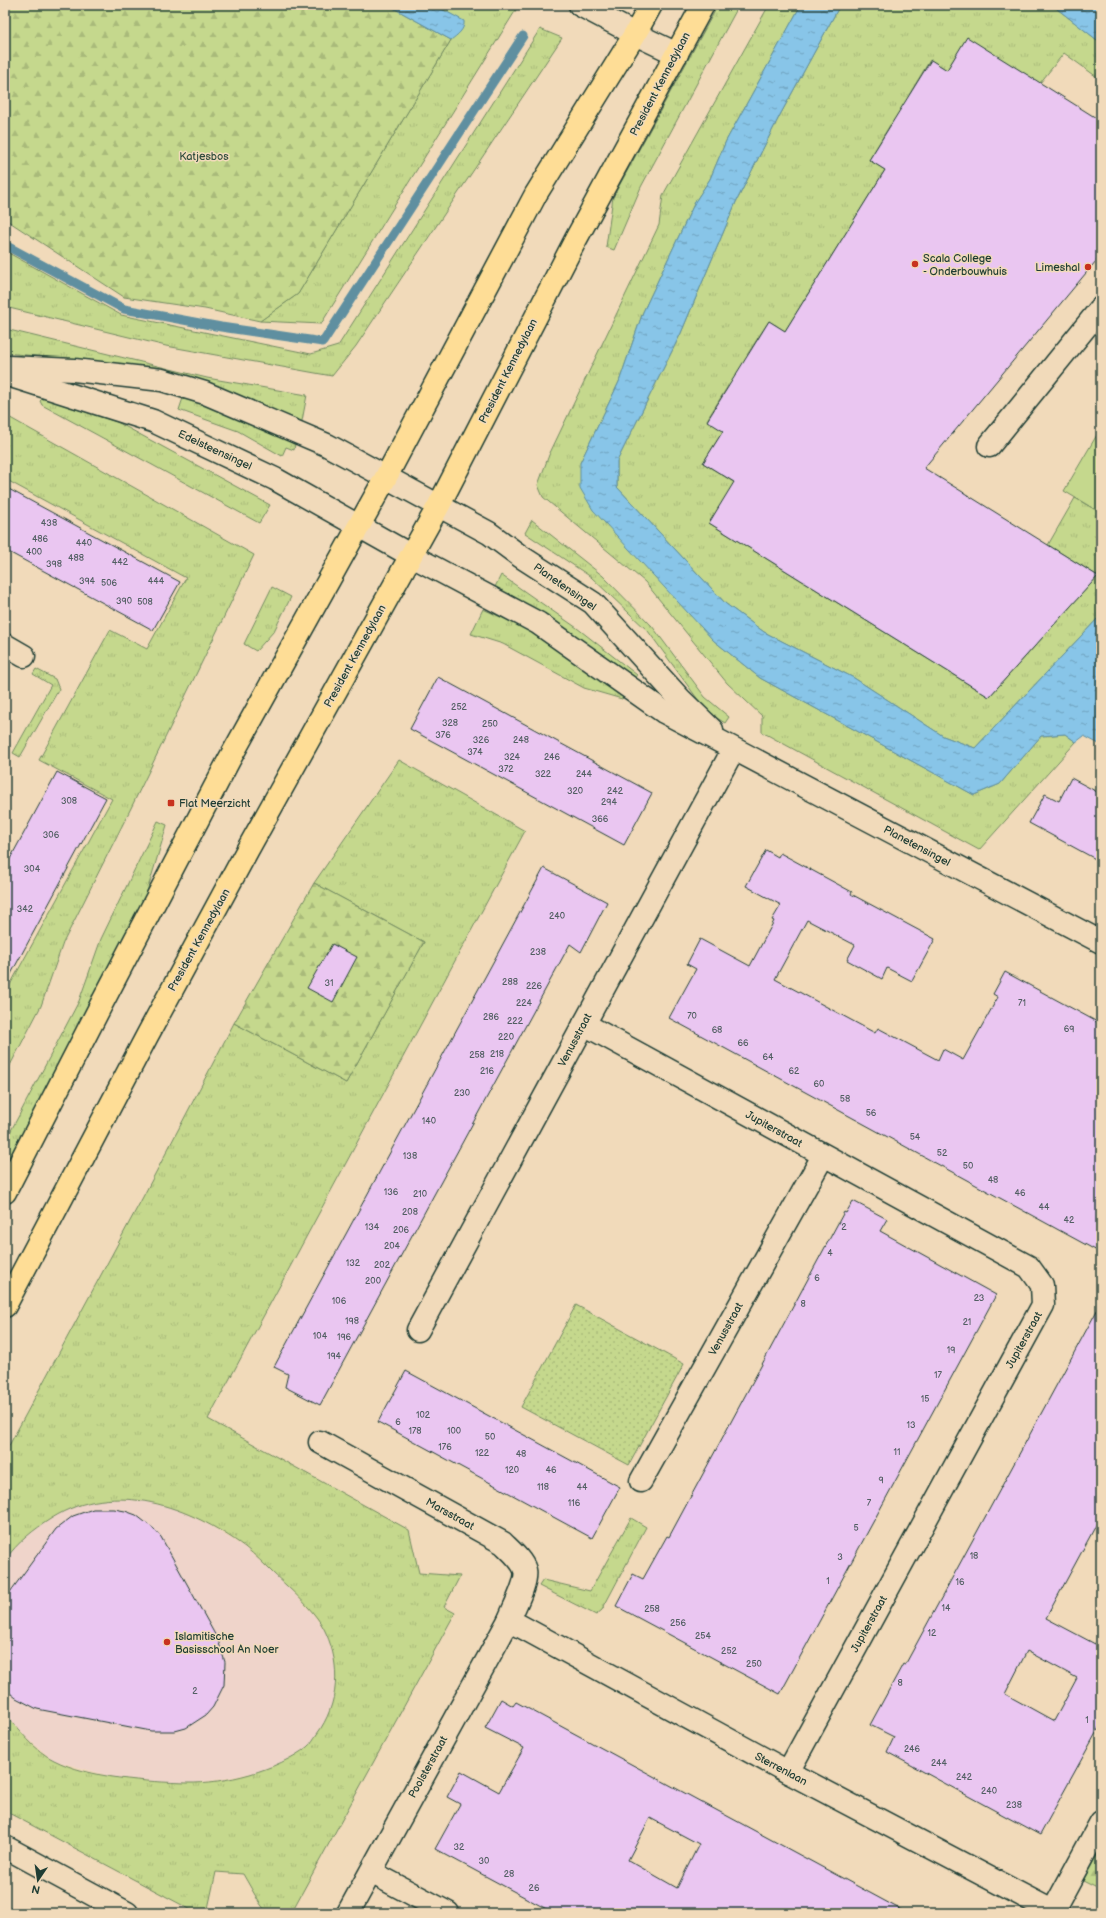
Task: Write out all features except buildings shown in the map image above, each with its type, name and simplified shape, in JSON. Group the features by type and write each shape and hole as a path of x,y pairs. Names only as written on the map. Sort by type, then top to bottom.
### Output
{"main road":[{"path":"5,1192 101,1004 229,760 360,526 536,194 635,34 651,5"},
{"name":"President Kennedylaan","path":"5,1306 150,1029 252,842 412,556 576,239 703,5"}],"street":[{"path":"580,5 677,54"},
{"path":"989,446 1101,308"},
{"path":"5,367 74,370 169,382 204,393 327,445 386,478"},
{"name":"Edelsteensingel","path":"5,374 153,422 275,479 412,556"},
{"name":"Planetensingel","path":"386,478 489,533 520,556 593,604 680,699 733,750"},
{"name":"Planetensingel","path":"412,556 538,623 664,712 733,750 1101,942"},
{"path":"5,645 24,656"},
{"name":"Venusstraat","path":"418,1330 733,750"},
{"name":"Jupiterstraat","path":"584,1024 1029,1267 1042,1284 1043,1305 788,1772"},
{"name":"Venusstraat","path":"641,1481 824,1156"},
{"name":"Marsstraat","path":"320,1442 503,1543 516,1556 525,1570 524,1582 509,1620"},
{"name":"Sterrenlaan","path":"509,1620 788,1772 1054,1912"},
{"name":"Poolsterstraat","path":"348,1913 509,1620"},
{"path":"1054,1912 1101,1822"},
{"path":"5,1847 127,1913"},
{"path":"371,1872 448,1913"}],"shaded area":[{"name":"Islamitische Basisschool An Noer","path":"102,1499 139,1500 172,1507 209,1525 245,1548 289,1588 311,1612 326,1632 337,1676 333,1702 324,1725 309,1746 291,1758 266,1770 223,1779 192,1783 161,1782 113,1777 53,1760 26,1737 5,1713 5,1560 16,1544 38,1527 69,1508"}],"green space":[{"name":"Katjesbos","path":"5,5 388,5 451,40 298,294 260,321 205,309 124,297 5,219"},
{"path":"434,5 519,5 321,324 260,321 298,294 451,40 464,22"},
{"path":"718,5 739,5 641,187 614,250 606,247 613,197"},
{"path":"769,5 801,5 726,141 710,179 695,202 643,312 619,382 580,463 713,640 760,678 974,795 1000,784 1041,736 1065,734 1076,742 979,850 762,732 762,716 727,683 645,582 543,497 538,485 549,455 659,225 663,195"},
{"path":"840,5 1052,5 1101,43 1101,80 1064,53 1040,83 967,38 947,70 930,60 909,95 925,105 906,135 890,125 869,160 885,170 785,331 769,321 747,355 763,366 744,396 728,386 707,420 723,431 703,463 735,483 709,523 989,697 1098,576 1048,545 1075,498 1101,513 1101,615 975,748 943,736 854,678 764,632 726,604 617,487 617,461 681,333 736,202 780,115"},
{"path":"540,29 562,38 356,346 332,376 166,346 5,307 5,251 121,315 311,354 338,346"},
{"path":"5,329 207,378 307,395 301,426 78,360 5,353"},
{"path":"43,398 117,422 270,505 259,523 42,405 40,401"},
{"path":"183,398 220,409 295,444 294,450 286,447 282,456 238,431 179,410"},
{"path":"5,415 254,555 131,808 63,943 41,1006 5,1075 5,994 112,799 39,760 110,630 147,649 186,578 5,479"},
{"path":"1101,428 1101,513 1064,491"},
{"path":"532,520 603,576 652,626 705,697 729,717 725,723 707,712 648,631 591,577 525,533"},
{"path":"501,575 577,628 637,675 636,680 494,589"},
{"path":"272,587 291,597 274,631 256,651 244,644"},
{"path":"483,609 530,630 625,696 622,699 584,688 503,644 471,634"},
{"path":"36,669 55,679 59,689 20,757 13,753 51,685 33,674"},
{"path":"399,760 525,831 208,1419 409,1530 419,1573 460,1576 444,1607 455,1613 291,1913 267,1913 243,1874 216,1872 207,1913 197,1913 5,1811 5,1713 15,1726 40,1751 54,1760 84,1771 119,1778 187,1783 202,1783 234,1778 266,1769 295,1755 308,1746 317,1734 330,1710 335,1685 336,1672 334,1658 326,1633 310,1609 245,1547 223,1532 200,1520 151,1502 126,1499 101,1500 76,1506 52,1518 32,1532 5,1560 5,1453 143,1197 234,1023 346,1083 424,942 314,883"},
{"path":"158,821 167,825 145,898 5,1170 5,1142 79,1001 101,939"},
{"path":"314,883 424,942 346,1083 234,1023"},
{"path":"576,1305 684,1364 629,1465 521,1407"},
{"path":"631,1518 646,1527 602,1610 596,1615 539,1586 543,1580 590,1591"},
{"path":"1101,1848 1101,1890 1083,1881"}],"water":[{"path":"388,5 434,5 464,21 464,24 460,32 451,40"},
{"path":"801,5 840,5 780,115 736,202 681,333 617,461 617,487 726,604 764,632 854,678 943,736 975,748 1101,615 1101,745 1084,736 1076,742 1065,734 1041,736 1000,784 974,795 760,678 713,640 593,510 580,488 580,463 619,382 643,312 695,202 710,179 726,141"},
{"path":"1052,5 1101,5 1101,43"}],"waterway":[{"path":"5,245 124,309 221,327 323,342 523,36"}],"place":[{"name":"Scala College - Onderbouwhuis","path":"915,264"},
{"name":"Limeshal","path":"1088,267"},
{"name":"Flat Meerzicht","path":"171,803"},
{"name":"Islamitische Basisschool An Noer","path":"167,1642"}]}
